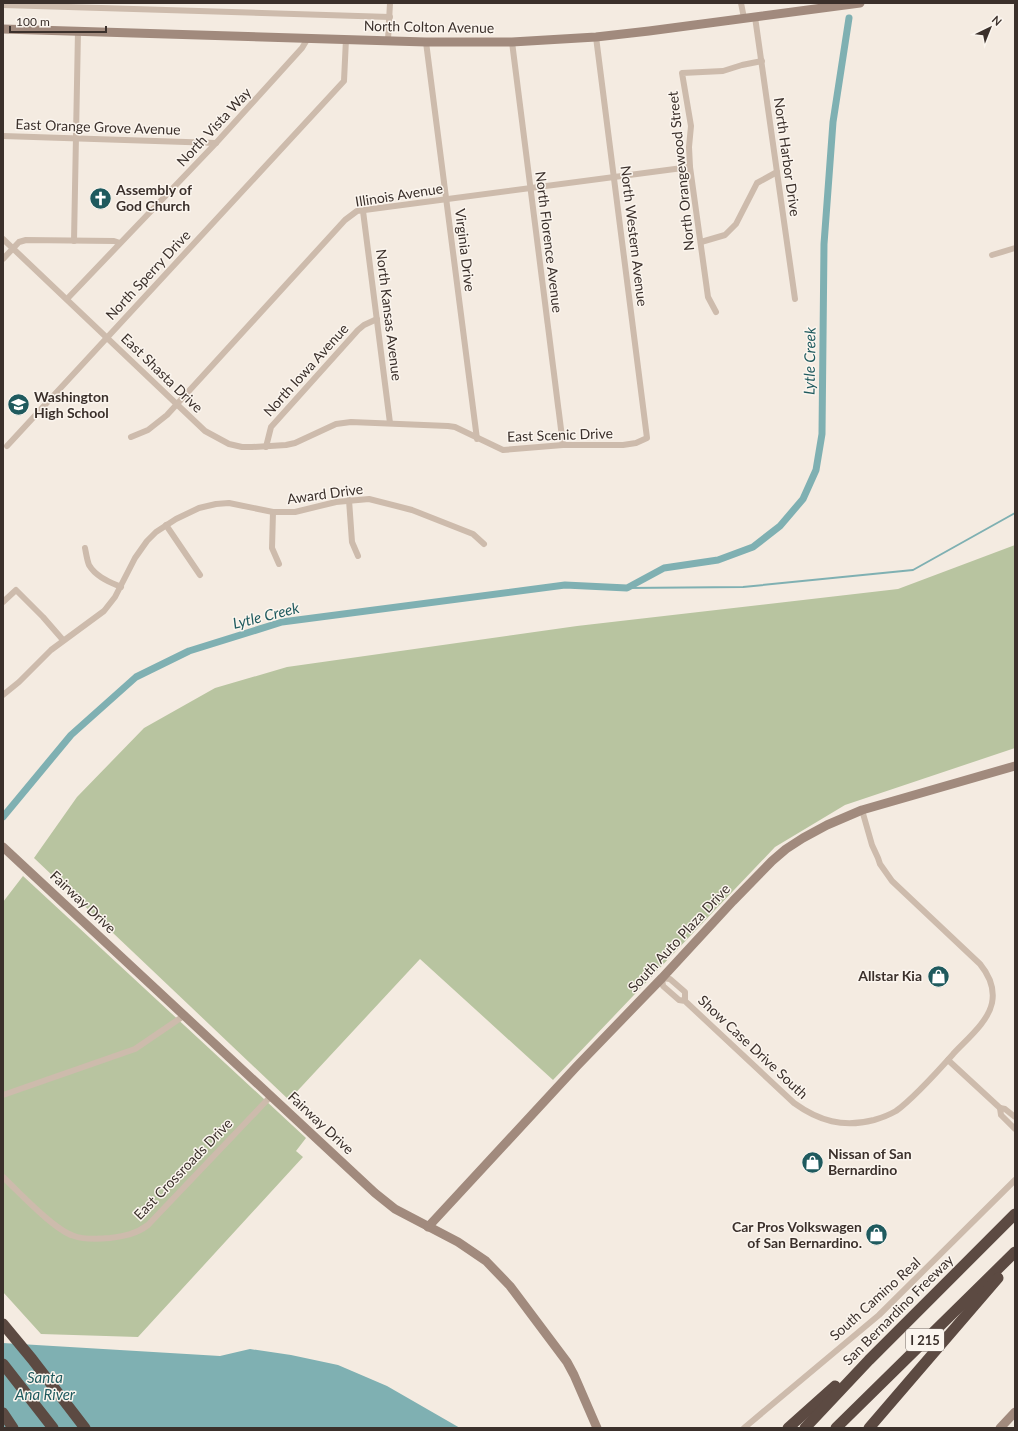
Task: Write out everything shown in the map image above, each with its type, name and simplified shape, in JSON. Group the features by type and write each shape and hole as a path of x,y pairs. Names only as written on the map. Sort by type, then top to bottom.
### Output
{"highway":[{"name":"San Bernardino Freeway","path":"804,1428 869,1360 1015,1214"},
{"name":"I 215","path":"836,1428 1015,1252"},
{"path":"869,1428 1015,1257"},
{"path":"3,1324 85,1428"},
{"path":"788,1428 839,1382 869,1360"},
{"path":"3,1364 53,1428"},
{"path":"3,1413 13,1428"}],"street":[{"path":"388,40 390,3"},
{"path":"741,3 744,18"},
{"name":"North Colton Avenue","path":"3,29 426,42 512,42 596,37 856,4"},
{"name":"North Colton Avenue","path":"3,5 175,6 390,17"},
{"name":"North Harbor Drive","path":"755,17 795,299"},
{"path":"74,241 78,32"},
{"name":"North Western Avenue","path":"596,37 647,438"},
{"name":"North Vista Way","path":"67,299 216,143 302,48 308,38"},
{"name":"North Sperry Drive","path":"7,446 344,81 346,39"},
{"name":"Virginia Drive","path":"426,42 478,439"},
{"name":"North Florence Avenue","path":"512,42 563,445"},
{"name":"North Orangewood Street","path":"716,312 708,297 690,167 689,147 691,126 682,73 724,71 742,65 762,61"},
{"name":"East Orange Grove Avenue","path":"3,136 216,143"},
{"name":"Illinois Avenue","path":"131,437 156,425 177,404 345,220 357,211 690,167"},
{"path":"701,242 725,234 736,224 757,183 777,172"},
{"name":"North Kansas Avenue","path":"363,211 390,423"},
{"name":"East Shasta Drive","path":"3,239 108,337 205,431 229,444 242,447 266,447"},
{"path":"3,259 19,242 26,240 114,241 120,243"},
{"path":"992,255 1015,248"},
{"name":"North Iowa Avenue","path":"266,447 271,427 358,330 364,325 377,319"},
{"name":"East Scenic Drive","path":"266,447 295,443 336,424 360,422 455,427 503,450 563,445 623,445 636,443 647,438"},
{"name":"Award Drive","path":"3,695 19,682 43,657 63,640 104,611 115,598 143,545 156,532 192,510 216,504 229,503 273,512 295,512 349,500 369,499 412,510 473,534 484,544"},
{"path":"349,500 352,542 358,556"},
{"path":"273,512 272,548 279,564"},
{"path":"166,526 200,575"},
{"path":"85,548 89,564 94,571 106,580 121,587"},
{"path":"3,602 16,590 63,640"},
{"name":"South Auto Plaza Drive","path":"428,1227 577,1066 662,978 732,901 772,861 803,838 826,825 862,810 1015,766"},
{"name":"Show Case Drive South","path":"685,1001 685,992 670,979 662,978 663,986 679,1000 685,1001 794,1103 818,1118 831,1121 849,1124 864,1122 891,1114 906,1103 948,1060 986,1018 992,1004 992,987 990,981 980,964 892,881 880,864 862,810"},
{"name":"Fairway Drive","path":"3,847 375,1193 395,1209 458,1242 478,1255 498,1272 567,1362 597,1428"},
{"path":"3,1095 135,1049 185,1016"},
{"path":"948,1060 1000,1108 1005,1109 1015,1117"},
{"name":"East Crossroads Drive","path":"3,1177 64,1232 74,1236 103,1239 132,1234 148,1225 271,1096"},
{"path":"1000,1108 1001,1115 1015,1129"},
{"name":"South Camino Real","path":"744,1428 879,1315 1015,1180"},
{"path":"1000,1428 1015,1412"}],"green space":[{"path":"1015,545 1015,748 845,805 775,847 553,1080 420,959 289,1100 34,858 77,797 144,728 215,688 287,667 577,626 898,589"},
{"path":"23,876 306,1138 296,1151 303,1157 138,1337 41,1334 3,1292 3,902"}],"water":[{"name":"Santa Ana River","path":"3,1343 220,1356 250,1349 291,1355 338,1365 387,1386 460,1428 3,1428"}],"waterway":[{"name":"Lytle Creek","path":"3,817 71,735 136,677 189,651 282,622 565,585 627,588 664,568 718,560 753,547 780,526 803,499 816,470 822,434 824,244 833,122 849,18"},
{"name":"Lytle Creek","path":"627,588 743,587 913,570 1015,513"}],"place":[{"name":"Assembly of God Church","path":"100,198"},
{"name":"Washington High School","path":"19,405"},
{"name":"Allstar Kia","path":"938,976"},
{"name":"Nissan of San Bernardino","path":"813,1162"},
{"name":"Car Pros Volkswagen of San Bernardino.","path":"877,1235"}]}
